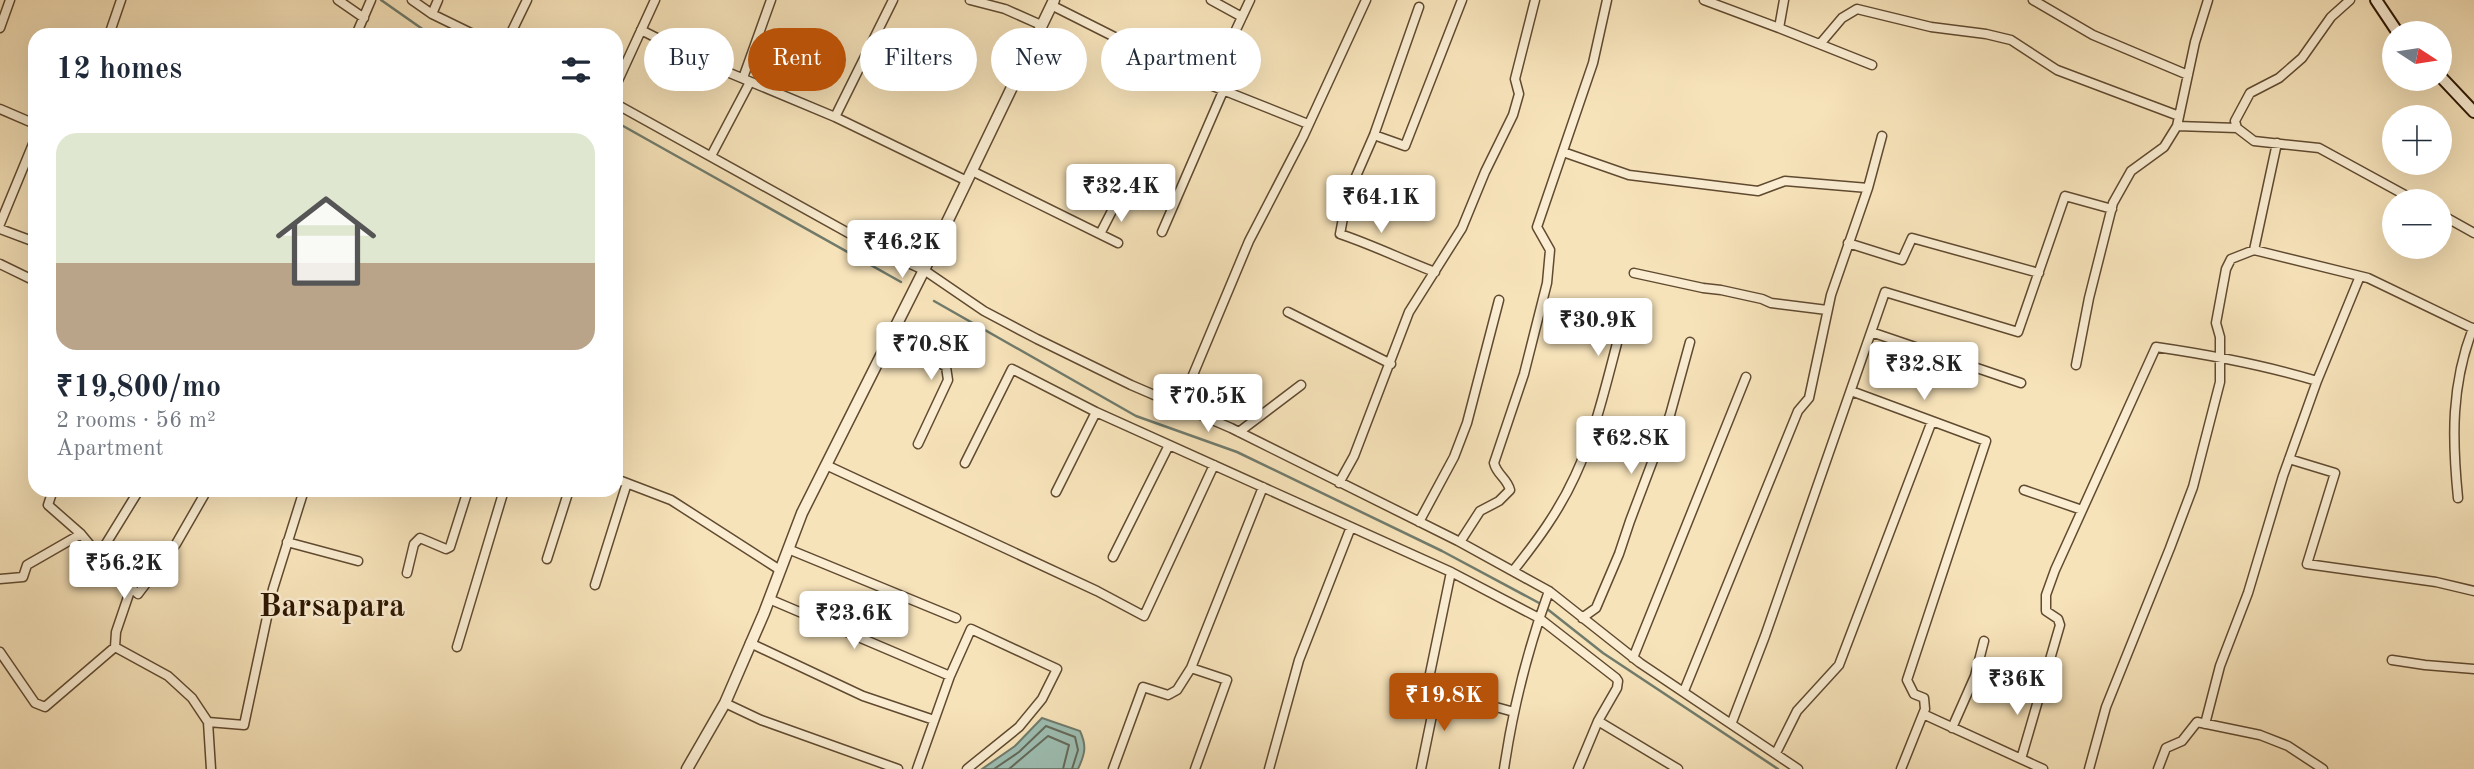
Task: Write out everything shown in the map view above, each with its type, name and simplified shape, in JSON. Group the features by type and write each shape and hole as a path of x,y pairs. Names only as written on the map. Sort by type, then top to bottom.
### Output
{"main road":[{"path":"2376,0 2390,21"},
{"path":"2452,88 2474,111"}],"street":[{"path":"0,28 10,0"},
{"path":"111,28 121,0"},
{"path":"338,0 364,18"},
{"path":"359,28 371,0"},
{"path":"412,0 432,14 461,28"},
{"path":"432,14 438,0"},
{"path":"513,28 527,0"},
{"path":"623,70 655,0"},
{"path":"711,156 746,80 771,0"},
{"path":"835,117 893,0"},
{"path":"970,0 1005,9 1041,25"},
{"path":"1211,0 1242,18"},
{"path":"1237,28 1250,0"},
{"path":"1180,406 1249,241 1366,0"},
{"path":"1374,135 1405,146 1462,0"},
{"path":"1339,483 1354,456 1409,312 1462,228 1485,172 1513,116 1519,94 1515,79 1535,0"},
{"path":"1460,542 1480,511 1499,501 1510,490 1507,481 1496,471 1494,463 1524,374 1547,283 1550,250 1537,228 1592,63 1607,0"},
{"path":"1704,0 1872,65"},
{"path":"1779,28 1784,0"},
{"path":"2034,0 2094,35 2188,75"},
{"path":"2076,365 2089,298 2112,209 2131,171 2164,147 2177,126 2208,0"},
{"path":"2237,128 2235,121 2250,93 2279,78 2302,58 2331,17 2350,0"},
{"path":"687,769 725,703 802,513 924,270 1052,2 1101,28"},
{"path":"1419,7 1374,135 1347,197 1340,234 1435,272"},
{"path":"1820,44 1842,18 1857,9 1931,27 1986,34 2011,40 2057,70 2179,116"},
{"path":"641,30 746,80 835,117 967,181"},
{"path":"1162,232 1223,91"},
{"path":"1229,91 1308,124"},
{"path":"623,108 878,250 924,270 984,311 1037,340 1239,432 1513,571 1582,618 1633,658 1798,769"},
{"path":"0,109 28,121"},
{"path":"2177,126 2237,128 2254,141 2319,148 2394,189"},
{"path":"1684,691 1798,411 1809,398 1827,310 1868,188 1882,136"},
{"path":"2254,250 2277,143"},
{"path":"1563,152 1629,175 1758,191 1785,181 1868,188"},
{"path":"0,224 28,164"},
{"path":"972,171 1118,243"},
{"path":"1731,722 1765,636 1885,292 2018,332 2066,195 2112,209"},
{"path":"1100,234 1117,201"},
{"path":"2452,221 2474,233"},
{"path":"0,229 28,239"},
{"path":"1848,243 1902,260 1912,238 2039,273"},
{"path":"2089,769 2106,707 2171,548 2193,486 2220,382 2220,337 2216,323 2226,269 2231,259 2254,250 2360,276 2424,303 2473,329 2457,377 2453,425 2458,498"},
{"path":"0,264 28,278"},
{"path":"1634,273 1703,288 1721,289 1771,303 1827,310"},
{"path":"2205,724 2220,666 2248,593 2289,459 2317,381 2360,276"},
{"path":"1419,522 1454,457 1467,423 1499,300"},
{"path":"1288,312 1391,364"},
{"path":"1513,571 1551,519 1575,476 1605,391 1620,332"},
{"path":"1871,332 2021,383"},
{"path":"890,337 946,367 948,380 918,444"},
{"path":"1582,618 1596,608 1619,554 1670,415 1690,342"},
{"path":"2021,759 2060,625 2058,619 2046,611 2046,595 2156,347 2268,367 2317,381"},
{"path":"965,463 1012,369 1169,445 1451,572 1540,617 1618,681 1578,769"},
{"path":"1633,658 1746,377"},
{"path":"1239,432 1301,385"},
{"path":"1852,390 1986,441 1908,680 1914,694 1924,698 1925,709 1901,769"},
{"path":"1056,492 1096,411"},
{"path":"1776,753 1797,711 1839,665 1932,421"},
{"path":"1113,557 1169,445"},
{"path":"2289,459 2335,472 2307,564 2436,582 2474,591"},
{"path":"826,465 1097,591 1144,616 1214,465"},
{"path":"623,482 671,500 780,570"},
{"path":"623,496 627,483"},
{"path":"1113,769 1143,687 1168,695 1177,690 1191,668 1263,487"},
{"path":"2024,490 2082,510"},
{"path":"51,497 48,505 81,534 138,594 177,544 203,497"},
{"path":"99,555 135,497"},
{"path":"208,722 244,725 273,589 302,497"},
{"path":"407,573 414,544 420,538 446,549 450,547 466,497"},
{"path":"457,646 502,497"},
{"path":"547,559 567,497"},
{"path":"595,584 623,497"},
{"path":"1269,769 1299,660 1351,527"},
{"path":"0,579 23,577 27,565 81,534"},
{"path":"287,542 359,561"},
{"path":"788,550 956,618"},
{"path":"1451,572 1427,688 1514,712"},
{"path":"0,652 35,703 45,707 115,648 116,632 131,588"},
{"path":"1504,769 1514,712 1548,595"},
{"path":"769,599 950,676"},
{"path":"917,769 950,676 971,629 1057,668 1042,699 1020,727 967,769"},
{"path":"1952,728 1975,676 1984,641"},
{"path":"750,643 863,696 934,720"},
{"path":"115,648 168,676 192,698 208,722 211,769"},
{"path":"2392,660 2474,668"},
{"path":"1191,668 1227,680 1195,769"},
{"path":"1421,769 1437,691"},
{"path":"725,703 773,724 898,769"},
{"path":"1923,715 2043,769"},
{"path":"1598,721 1678,769"},
{"path":"2158,769 2166,748 2182,741 2197,722 2260,736 2288,746 2323,769"}],"water":[{"path":"1042,718 1080,731 1084,750 1078,769 982,769 1015,746"}],"waterway":[{"path":"381,0 421,28"},
{"path":"623,126 901,282"},
{"path":"934,301 1136,416 1237,452 1442,551 1541,604"},
{"path":"1546,608 1603,653 1778,769"}],"district":[{"name":"Barsapara","path":"332,605"}]}
